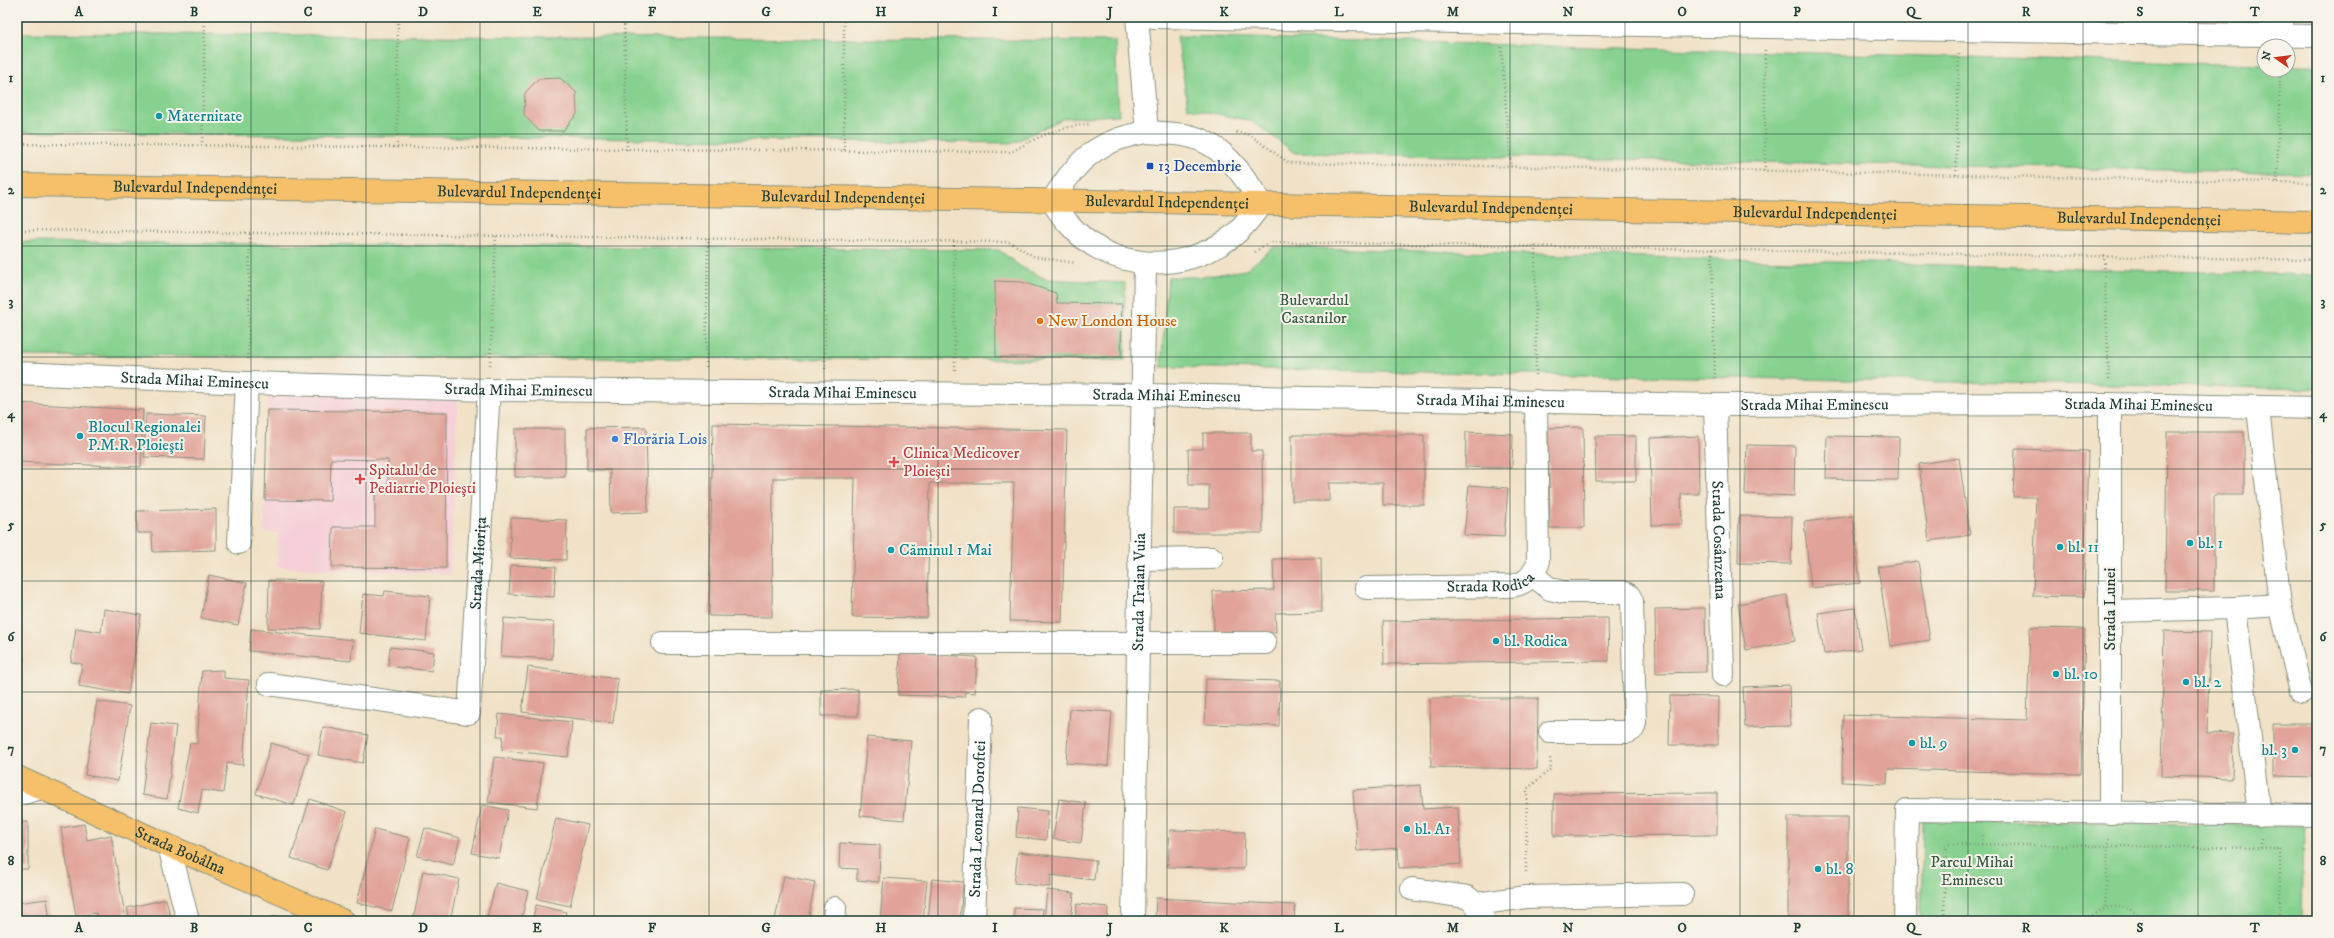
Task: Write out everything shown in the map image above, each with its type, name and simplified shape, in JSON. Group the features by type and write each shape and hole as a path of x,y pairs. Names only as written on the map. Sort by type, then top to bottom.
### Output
{"main road":[{"name":"Bulevardul Independenței","path":"17,185 2317,222"},
{"name":"Strada Bobâlna","path":"17,777 169,846 344,921"}],"street":[{"path":"1137,17 1147,132"},
{"path":"1153,17 1498,20 1959,30 2282,26 2317,36"},
{"path":"1147,132 1185,135 1207,142 1230,160 1251,186 1261,204 1240,229 1215,247 1191,258 1145,263 1126,260 1090,243 1068,224 1052,201 1068,174 1086,156 1102,145 1124,136 1147,132"},
{"name":"Strada Traian Vuia","path":"1132,921 1145,263"},
{"name":"Strada Mihai Eminescu","path":"17,373 247,383 489,390 1143,394 1715,404 2110,404 2317,408"},
{"path":"239,543 247,383"},
{"name":"Strada Miorița","path":"269,684 469,713 489,390"},
{"name":"Strada Rodica","path":"1366,588 1509,586 1520,585 1533,575 1538,564 1536,401"},
{"name":"Strada Cosânzeana","path":"1715,404 1723,675"},
{"name":"Strada Lunei","path":"2110,404 2110,813"},
{"path":"2258,408 2280,605 2301,692"},
{"path":"1138,559 1212,558"},
{"path":"1533,575 1550,589 1563,592 1623,592 1630,595 1632,601 1635,723 1633,730 1628,732 1550,732"},
{"path":"2110,611 2235,608 2280,605"},
{"path":"2235,608 2259,815"},
{"path":"663,643 1265,643"},
{"name":"Strada Leonard Doroftei","path":"974,921 980,718"},
{"path":"17,795 41,788"},
{"path":"1905,921 1907,810 2317,815"},
{"path":"169,846 188,921"},
{"path":"1412,890 1467,897 1480,912 1526,897 1682,894"}],"path":[{"path":"202,146 205,17"},
{"path":"397,148 398,17"},
{"path":"624,17 627,150"},
{"path":"844,17 844,151"},
{"path":"1498,20 1511,166"},
{"path":"1765,26 1765,170"},
{"path":"1956,175 1959,30"},
{"path":"2277,182 2280,78"},
{"path":"247,383 250,232"},
{"path":"489,390 496,235"},
{"path":"706,392 708,238"},
{"path":"825,239 825,392"},
{"path":"954,241 956,393"},
{"path":"1535,246 1536,401"},
{"path":"1712,249 1715,404"},
{"path":"2104,255 2110,404"},
{"path":"1526,897 1527,789 1551,769 1550,732"},
{"path":"2105,908 2110,813"},
{"path":"1944,921 1946,844 2280,848 2280,921"},
{"path":"2087,921 2092,914 2105,908 2117,906 2129,909 2142,921"}],"shaded area":[{"name":"Spitalul de Pediatrie Ploieşti","path":"268,391 458,398 450,574 277,567 278,533 264,532"}],"green space":[{"path":"17,33 1115,41 1119,115 1064,118 1013,143 17,132"},
{"path":"1177,36 2256,65 2256,78 2296,78 2296,66 2317,66 2317,173 1295,153 1252,121 1188,108"},
{"path":"17,242 999,250 1021,267 1046,279 1125,283 1125,360 17,356"},
{"name":"Bulevardul Castanilor","path":"1274,247 2317,275 2317,389 1161,367 1168,277 1202,277 1246,270"},
{"name":"Parcul Mihai Eminescu","path":"1923,820 2304,826 2302,921 1921,921"}],"building":[{"path":"560,78 576,92 577,114 563,131 539,131 524,115 525,93 538,79"},
{"path":"995,281 1022,282 1056,293 1057,303 1122,304 1121,357 996,357"},
{"name":"Blocul Regionalei P.M.R. Ploieşti","path":"17,403 143,410 141,467 17,462"},
{"name":"Spitalul de Pediatrie Ploieşti","path":"267,410 447,412 446,568 332,567 333,527 375,527 375,491 388,491 388,460 331,459 330,501 265,500"},
{"path":"146,414 206,416 204,459 144,457"},
{"name":"Căminul 1 Mai","path":"713,424 1067,430 1062,622 1010,621 1014,483 930,483 927,618 852,617 855,478 773,478 772,617 709,616"},
{"path":"646,427 648,512 611,513 610,470 587,470 587,428"},
{"path":"1583,427 1584,528 1550,528 1548,428"},
{"path":"515,429 565,429 565,477 515,477"},
{"path":"1466,432 1513,434 1512,468 1465,467"},
{"name":"bl. 1","path":"2167,432 2244,432 2244,495 2214,495 2214,591 2165,591"},
{"path":"1203,433 1251,433 1251,451 1262,451 1263,533 1174,533 1174,509 1209,509 1209,485 1189,485 1188,449 1203,449"},
{"path":"1292,435 1424,435 1424,505 1383,505 1383,483 1329,483 1329,501 1292,501"},
{"path":"1595,436 1636,436 1636,481 1596,481"},
{"path":"1698,436 1699,494 1681,494 1682,524 1652,525 1650,438"},
{"path":"1827,436 1899,437 1898,480 1826,479"},
{"path":"1747,445 1795,446 1794,496 1745,494"},
{"name":"bl. 11","path":"2015,449 2088,451 2084,597 2033,596 2036,497 2013,497"},
{"path":"2313,450 2317,450 2317,469 2316,469"},
{"path":"1959,458 1970,535 1929,541 1919,464"},
{"path":"1469,485 1508,488 1504,537 1464,535"},
{"path":"216,509 216,550 153,552 152,533 137,533 137,511"},
{"path":"1739,516 1792,517 1791,564 1738,563"},
{"path":"1853,516 1860,583 1811,588 1804,522"},
{"path":"511,518 567,520 566,560 510,558"},
{"path":"1321,558 1322,612 1275,613 1276,632 1214,633 1213,591 1274,590 1273,559"},
{"path":"1918,561 1930,640 1890,646 1878,567"},
{"path":"511,565 556,567 554,597 509,594"},
{"path":"209,575 247,583 238,625 201,618"},
{"path":"269,580 322,581 320,629 268,628"},
{"path":"385,591 430,596 426,641 359,633 363,594 384,596"},
{"path":"1787,595 1795,641 1746,650 1738,604"},
{"path":"1705,608 1706,672 1656,673 1655,609"},
{"path":"1855,608 1861,649 1824,654 1818,613"},
{"path":"104,609 141,615 128,694 79,686 82,664 71,662 76,628 101,632"},
{"path":"504,618 554,622 552,659 501,656"},
{"name":"bl. Rodica","path":"1608,618 1609,661 1384,664 1383,621"},
{"path":"2030,628 2085,629 2081,774 1888,769 1887,784 1842,782 1843,715 2027,720"},
{"path":"251,629 353,640 351,661 249,651"},
{"name":"bl. 2","path":"2164,631 2210,632 2207,733 2233,734 2232,778 2161,776"},
{"path":"390,647 434,652 432,671 388,666"},
{"path":"900,653 977,657 975,693 965,692 964,697 898,695"},
{"path":"17,656 23,658 18,677 17,677"},
{"path":"528,667 618,679 613,723 522,712"},
{"path":"224,670 224,678 249,680 243,765 227,763 223,793 202,790 198,813 178,808 190,743 197,744 202,671"},
{"path":"1206,679 1280,681 1279,726 1205,724"},
{"path":"1789,685 1790,726 1745,727 1743,687"},
{"path":"858,689 858,716 821,716 821,690"},
{"path":"1670,696 1719,697 1718,745 1669,745"},
{"path":"1430,698 1538,698 1537,769 1431,767"},
{"path":"97,701 130,706 118,781 85,775"},
{"path":"1070,709 1112,712 1108,766 1066,763"},
{"path":"499,714 572,722 568,757 502,750 503,736 497,736"},
{"path":"151,723 176,726 167,799 142,795"},
{"name":"bl. 3","path":"2273,724 2317,724 2317,777 2273,776"},
{"path":"323,727 368,735 363,763 318,755"},
{"path":"867,737 911,741 904,820 860,816"},
{"path":"271,743 309,754 294,805 256,794"},
{"path":"494,757 543,763 537,808 488,802"},
{"name":"bl. A1","path":"1421,785 1423,809 1458,807 1461,864 1399,868 1398,848 1357,851 1353,790"},
{"path":"1717,793 1717,835 1554,836 1554,794"},
{"path":"310,799 347,812 327,870 291,858"},
{"path":"1059,799 1086,803 1081,843 1053,839"},
{"path":"482,805 508,810 499,858 472,853"},
{"path":"1018,808 1048,811 1046,840 1016,837"},
{"name":"bl. 8","path":"1788,817 1848,817 1848,921 1788,921"},
{"path":"556,818 588,825 570,906 537,899"},
{"path":"17,822 28,822 28,869 17,869"},
{"path":"84,824 87,840 111,835 126,921 97,921 96,913 76,916 61,828"},
{"path":"425,828 460,838 453,865 417,856"},
{"path":"375,829 410,838 392,911 357,903"},
{"path":"1170,830 1245,832 1244,869 1168,867"},
{"path":"840,843 880,845 879,882 857,880 857,869 839,868"},
{"path":"1018,852 1096,861 1094,880 1051,875 1050,887 1014,883"},
{"path":"423,871 459,879 450,921 413,921"},
{"path":"784,876 815,882 808,921 775,920"},
{"path":"884,878 927,881 923,921 880,921"},
{"path":"932,879 963,882 960,921 928,921"},
{"path":"496,883 528,891 521,921 486,921"},
{"path":"1047,890 1074,893 1071,921 1044,921"},
{"path":"1156,898 1295,905 1294,921 1155,921"},
{"path":"47,899 50,921 17,921 17,903"},
{"path":"166,899 171,921 130,921 127,908"},
{"path":"1077,904 1108,907 1107,921 1075,921"},
{"path":"536,905 566,912 563,921 532,921"},
{"path":"1014,908 1043,909 1042,921 1014,921"},
{"path":"277,916 278,921 258,921"}],"place":[{"name":"Maternitate","path":"159,116"},
{"name":"13 Decembrie","path":"1150,166"},
{"name":"New London House","path":"1040,321"},
{"name":"Blocul Regionalei P.M.R. Ploieşti","path":"80,436"},
{"name":"Florăria Lois","path":"615,439"},
{"name":"Clinica Medicover Ploiești","path":"894,462"},
{"name":"Spitalul de Pediatrie Ploieşti","path":"360,479"},
{"name":"bl. 1","path":"2190,543"},
{"name":"bl. 11","path":"2060,547"},
{"name":"Căminul 1 Mai","path":"891,550"},
{"name":"bl. Rodica","path":"1496,641"},
{"name":"bl. 10","path":"2056,674"},
{"name":"bl. 2","path":"2186,682"},
{"name":"bl. 9","path":"1912,743"},
{"name":"bl. 3","path":"2295,750"},
{"name":"bl. A1","path":"1407,829"},
{"name":"bl. 8","path":"1818,869"}]}
